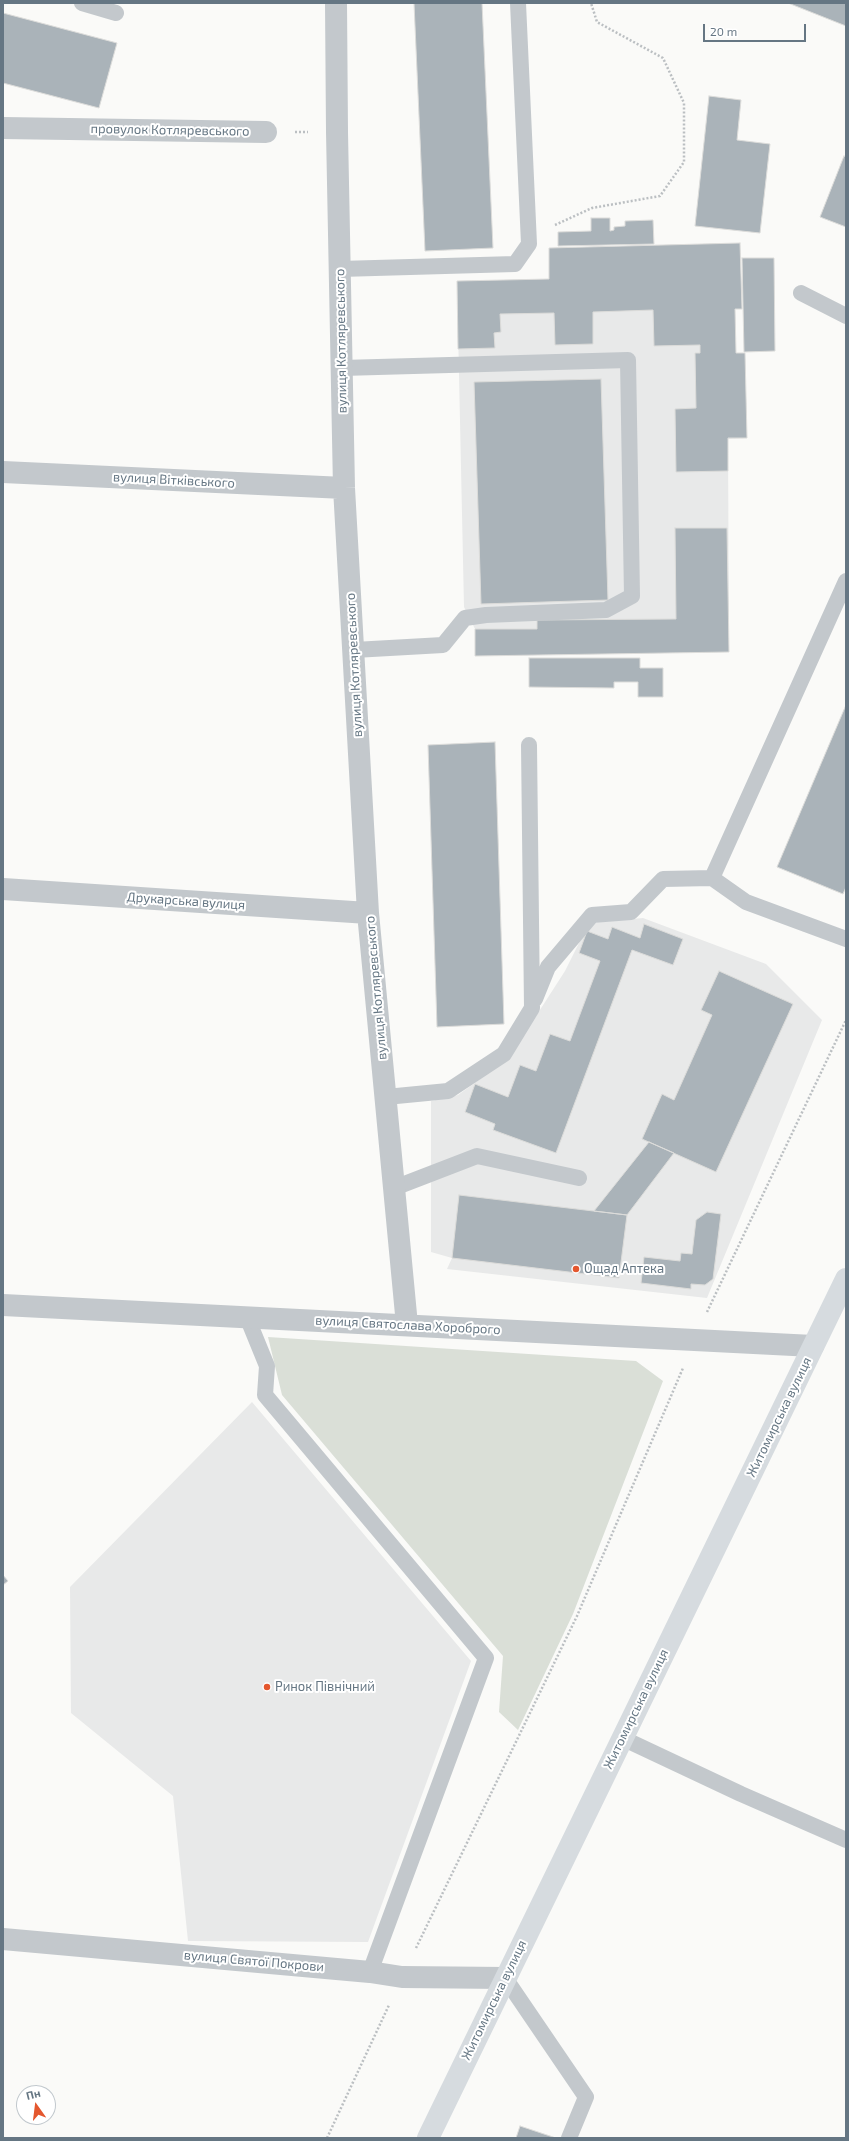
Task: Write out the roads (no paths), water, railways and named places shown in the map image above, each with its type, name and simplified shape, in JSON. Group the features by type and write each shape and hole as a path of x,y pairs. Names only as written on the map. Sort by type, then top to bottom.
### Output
{"main road":[{"name":"Житомирська вулиця","path":"428,2138 846,1279"}],"street":[{"name":"вулиця Котляревського","path":"336,3 344,488 368,914 407,1325"},
{"name":"провулок Котляревського","path":"3,128 266,132"},
{"name":"вулиця Вітківського","path":"3,472 344,488"},
{"name":"Друкарська вулиця","path":"3,889 368,914"},
{"name":"вулиця Святослава Хороброго","path":"3,1305 814,1346"},
{"name":"вулиця Святої Покрови","path":"3,1939 370,1972 402,1977 505,1978"}],"lane":[{"path":"82,3 116,12"},
{"path":"340,269 515,264 529,244 518,3"},
{"path":"801,293 846,316"},
{"path":"342,368 628,360 632,596 606,610 486,615 464,618 443,645 354,650"},
{"path":"712,878 846,581"},
{"path":"529,745 532,1008"},
{"path":"386,1097 448,1091 504,1054 532,1008 548,967 592,915 631,912 664,879 712,878 746,902 846,939"},
{"path":"394,1188 477,1156 579,1178"},
{"path":"247,1317 267,1366 266,1395 486,1658 370,1972"},
{"path":"622,1738 741,1794 846,1840"},
{"path":"505,1978 586,2096 569,2138"}],"place":[{"name":"Ощад Аптека","path":"576,1269"},
{"name":"Ринок Північний","path":"267,1687"}]}
